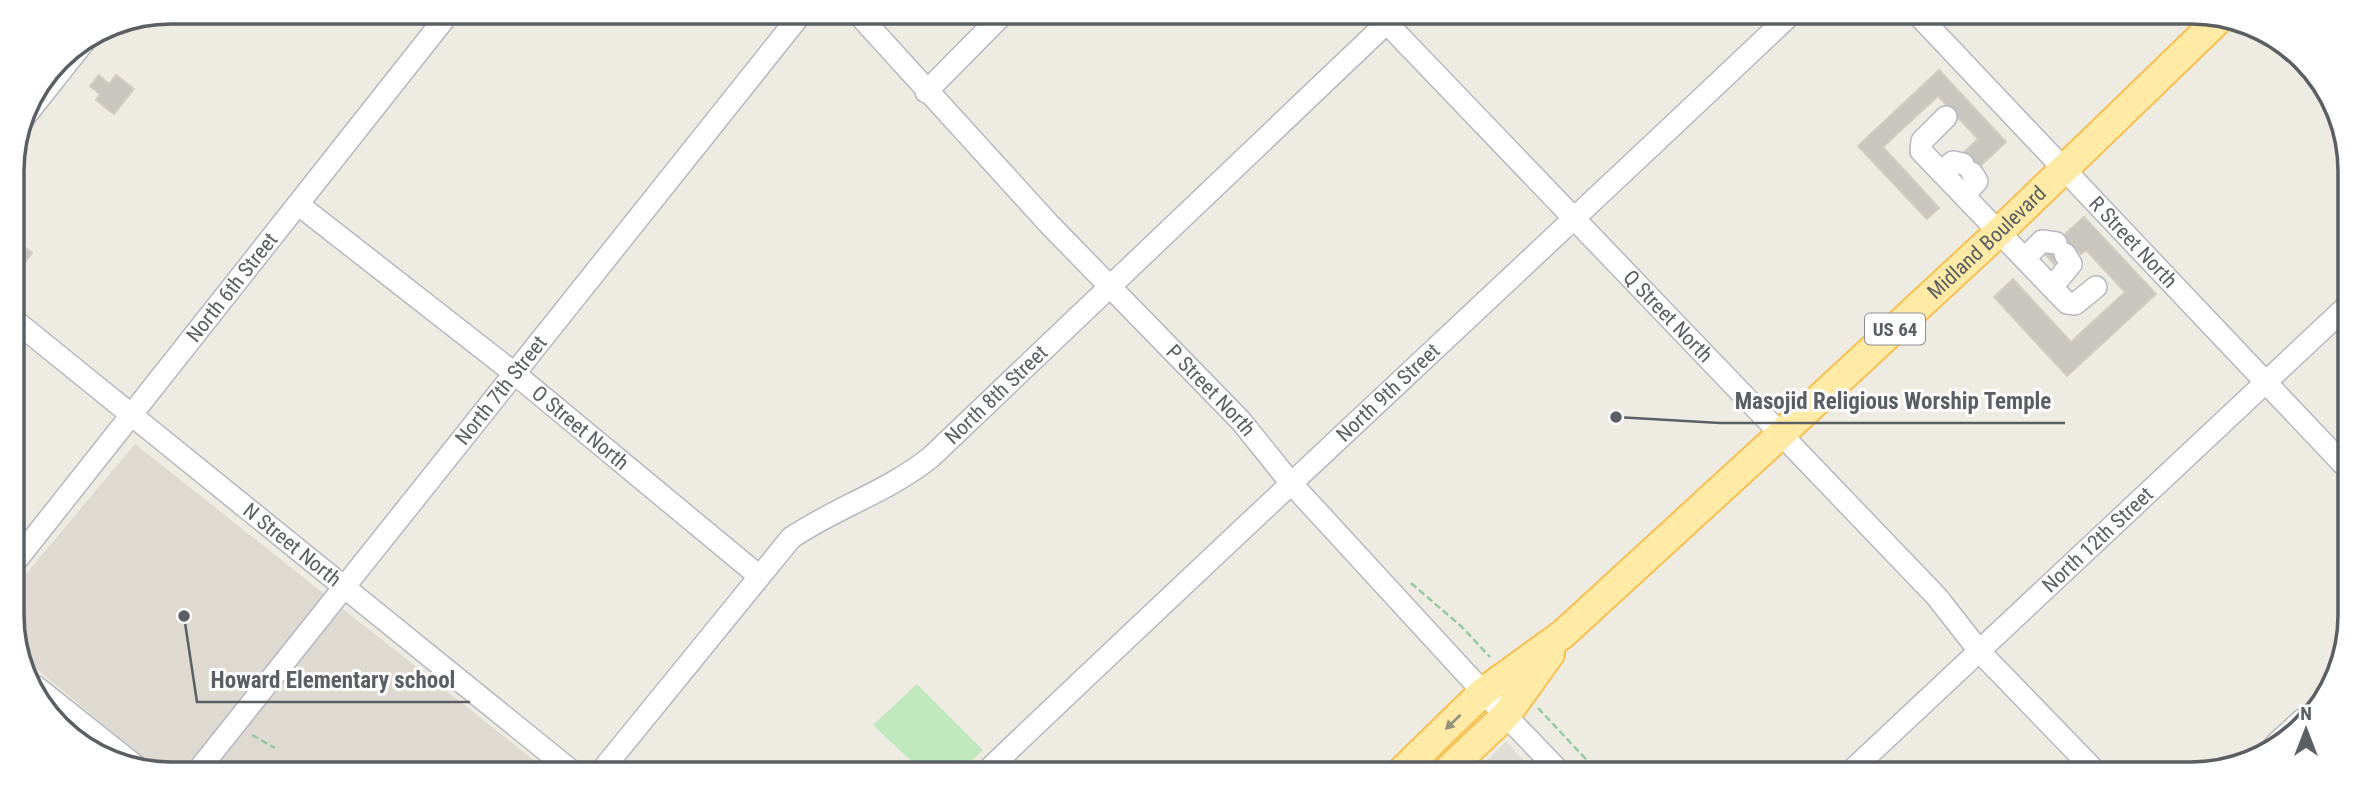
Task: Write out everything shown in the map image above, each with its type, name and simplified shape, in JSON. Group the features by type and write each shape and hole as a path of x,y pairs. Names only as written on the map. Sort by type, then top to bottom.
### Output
{"main road":[{"name":"Midland Boulevard","path":"1412,761 1483,692 1563,634 1782,434 2000,231 2063,167 2211,26"},
{"name":"Midland Boulevard","path":"1457,761 1506,715 1563,634"}],"street":[{"name":"North 8th Street","path":"609,762 791,538 922,464 1380,24"},
{"name":"Q Street North","path":"1393,24 1937,597 1980,652 2085,761"},
{"name":"North 9th Street","path":"997,762 1290,482 1780,24"},
{"name":"R Street North","path":"1927,24 2338,458"},
{"name":"North 6th Street","path":"24,550 440,25"},
{"name":"North 7th Street","path":"205,762 793,25"},
{"name":"P Street North","path":"867,25 926,92 1241,421 1290,482 1550,761"},
{"path":"926,92 993,25"},
{"path":"1946,117 1922,141 1921,151 1961,175 2000,231 2067,303 2075,304 2096,287"},
{"name":"O Street North","path":"299,205 514,373 759,576"},
{"path":"2026,257 2042,241 2060,249 2071,264 2053,286"},
{"name":"North 12th Street","path":"1862,761 2269,383 2338,315"},
{"name":"N Street North","path":"25,328 560,762"},
{"path":"50,697 116,750"}],"shaded area":[{"path":"135,444 536,762 172,762 144,758 35,668 27,643 24,576"},
{"path":"1506,741 1525,761 1486,761"}],"green space":[{"path":"917,684 983,750 971,762 912,762 873,725"}],"building":[{"path":"1939,70 2006,142 1963,182 1954,172 1962,154 1978,139 1938,96 1883,147 1939,208 1927,219 1858,146"},
{"path":"99,75 109,84 116,75 134,89 114,114 96,100 100,94 90,86"},
{"path":"2084,217 2156,294 2067,376 1994,297 2013,279 2071,342 2125,292 2086,250 2081,254 2074,246 2054,264 2044,253"},
{"path":"25,247 32,253 25,262"}],"place":[{"name":"Masojid Religious Worship Temple","path":"1616,417"},
{"name":"Howard Elementary school","path":"184,616"}]}
